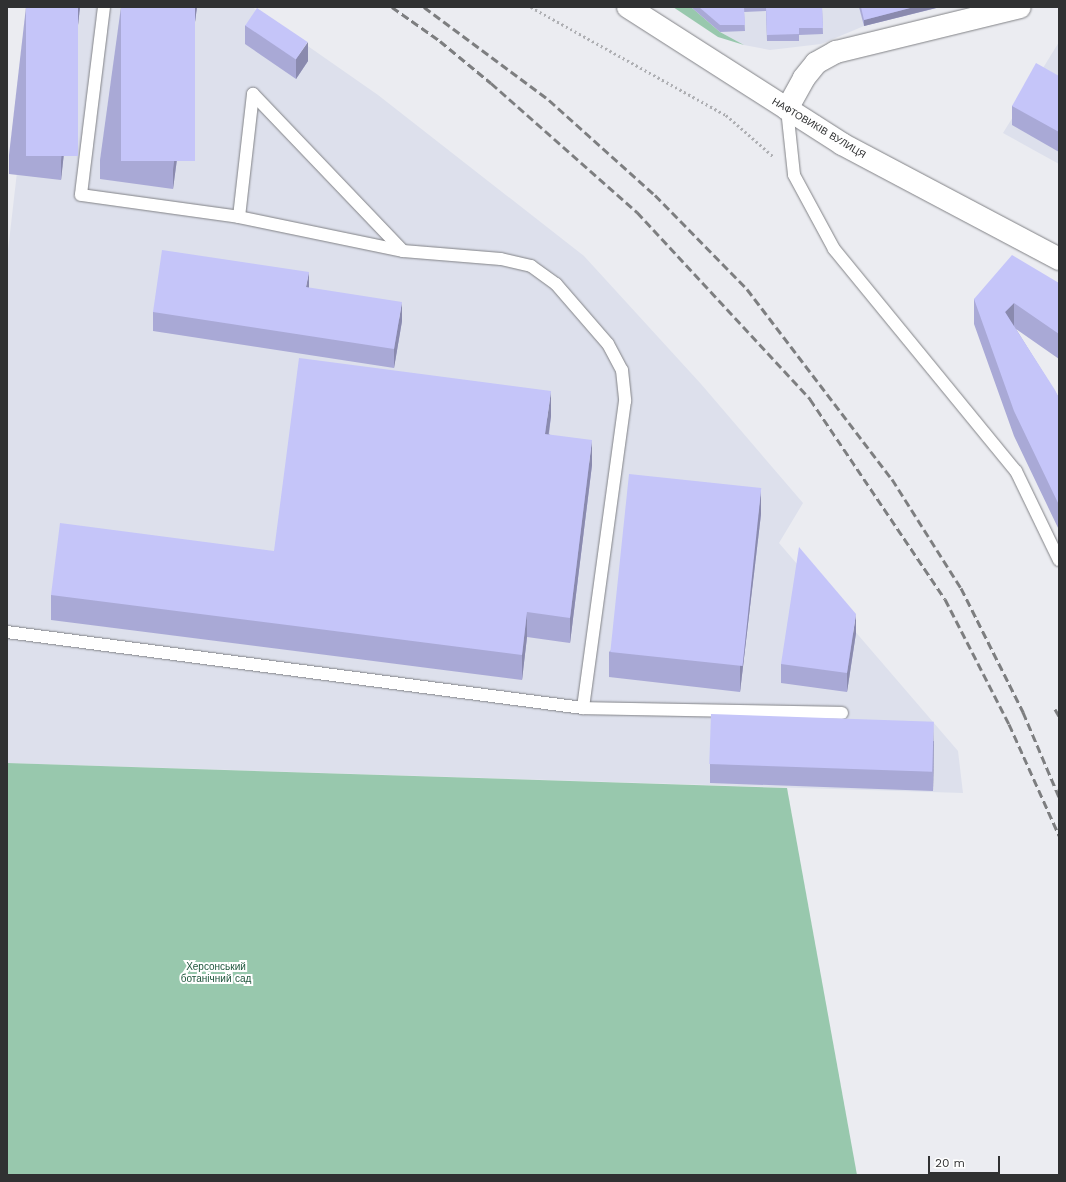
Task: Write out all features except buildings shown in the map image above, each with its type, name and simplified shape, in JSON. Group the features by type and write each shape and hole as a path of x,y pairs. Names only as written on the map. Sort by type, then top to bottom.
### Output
{"street":[{"name":"НАФТОВИКІВ ВУЛИЦЯ","path":"628,7 842,144 1059,259"},
{"path":"787,109 812,68 836,52 1020,7"}],"lane":[{"path":"104,7 81,195 239,218 403,251 501,259 531,266 556,284 608,344 622,370 626,401 583,708"},
{"path":"239,218 252,94 403,251"},
{"path":"787,109 794,175 834,249 1016,471 1059,560"},
{"path":"7,632 583,708 842,713"}],"path":[{"path":"531,7 726,115 794,175"}],"shaded area":[{"path":"36,7 252,7 378,95 584,256 701,384 803,503 779,543 958,751 963,793 7,763 7,259"},
{"path":"691,7 942,7 864,26 821,44 770,50 744,45 720,32"},
{"path":"1059,42 1059,164 1003,133"}],"green space":[{"path":"673,7 691,7 720,32 744,45 718,37"},
{"name":"Херсонський ботанічний сад","path":"7,763 787,788 857,1175 7,1175"}],"railway":[{"path":"392,7 440,41 491,83 637,212 810,399 945,599 1009,724 1059,835"},
{"path":"424,7 549,100 655,195 747,289 892,479 961,588 1023,712 1059,797"},
{"path":"1055,709 1059,716"}]}
